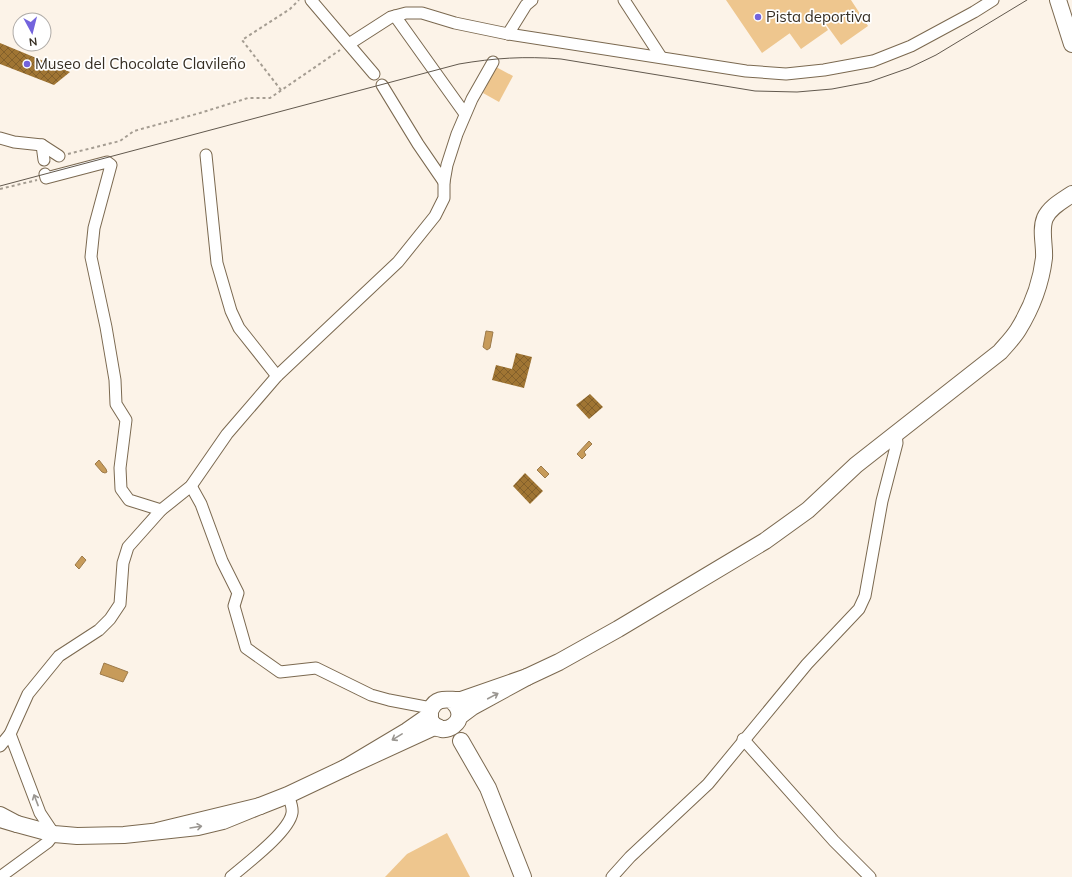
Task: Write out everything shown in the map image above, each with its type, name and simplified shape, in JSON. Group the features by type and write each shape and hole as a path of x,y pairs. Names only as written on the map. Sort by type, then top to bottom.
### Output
{"main road":[{"path":"1058,0 1072,44"},
{"path":"0,819 54,834 97,836 198,827 223,821 288,795 345,768 407,731 444,720 472,707 527,677 559,662 618,629 765,541 808,510 856,465 1000,352 1017,331 1031,304 1044,256 1044,219 1050,210 1072,194"},
{"path":"452,701 474,696 527,677"},
{"path":"444,720 458,707 452,701 446,699 435,703 444,720 461,741 488,788 523,877"},
{"path":"0,815 17,824"}],"street":[{"path":"312,0 374,74"},
{"path":"508,34 526,5 532,0"},
{"path":"624,0 661,57"},
{"path":"348,44 374,26 391,17 406,13 422,13 455,23 508,34 746,71 786,74 824,70 873,61 911,46 993,0"},
{"path":"395,16 466,114"},
{"path":"0,746 10,734 28,694 59,656 99,630 110,619 120,604 123,563 128,547 161,510 191,486 227,434 277,376 398,262 435,216 444,198 444,182 450,153 472,98 493,62"},
{"path":"382,85 418,144 444,182"},
{"path":"0,138 14,142 42,145 59,156"},
{"path":"42,145 44,160"},
{"path":"206,155 217,263 231,311 239,328 277,376"},
{"path":"46,176 107,162 111,165 94,228 90,257 106,327 115,380 116,404 126,420 120,468 121,489 128,500 161,510"},
{"path":"612,877 708,784 743,739 802,670 863,603 866,596 882,501 897,443 896,434"},
{"path":"191,486 201,504 222,561 238,593 234,606 246,648 280,672 316,668 371,695 444,720"},
{"path":"0,877 48,842 54,834 40,813 10,734"},
{"path":"743,739 834,841 870,877"},
{"path":"231,877 272,842 288,822 292,813 288,795"}],"path":[{"path":"281,90 242,40 290,9 298,0"},
{"path":"59,156 120,141 134,131 248,98 270,98 348,44"},
{"path":"0,189 46,176"}],"shaded area":[{"path":"726,0 851,0 868,26 841,45 817,12 828,30 801,49 790,33 762,53"},
{"path":"496,67 513,76 499,102 483,93"},
{"path":"486,331 493,332 490,348 487,350 483,347"},
{"path":"589,441 592,444 584,452 586,455 582,459 577,454"},
{"path":"99,460 107,472 102,472 95,464"},
{"path":"541,466 549,474 545,478 537,470"},
{"path":"82,556 86,560 79,569 75,565"},
{"path":"104,663 128,672 123,682 100,674"},
{"path":"447,833 470,877 385,877 407,854"}],"building":[{"path":"0,43 12,48 12,52 22,52 70,72 54,85 0,64"},
{"path":"516,353 532,357 524,388 492,380 496,365 512,369"},
{"path":"590,394 603,407 589,419 576,405"},
{"path":"525,473 543,491 530,504 513,486"}],"tram line":[{"path":"0,186 459,64 485,60 510,58 561,59 755,91 797,92 832,89 869,82 909,68 936,55 1027,0"}],"place":[{"name":"Pista deportiva","path":"758,17"},
{"name":"Museo del Chocolate Clavileño","path":"27,64"}]}
